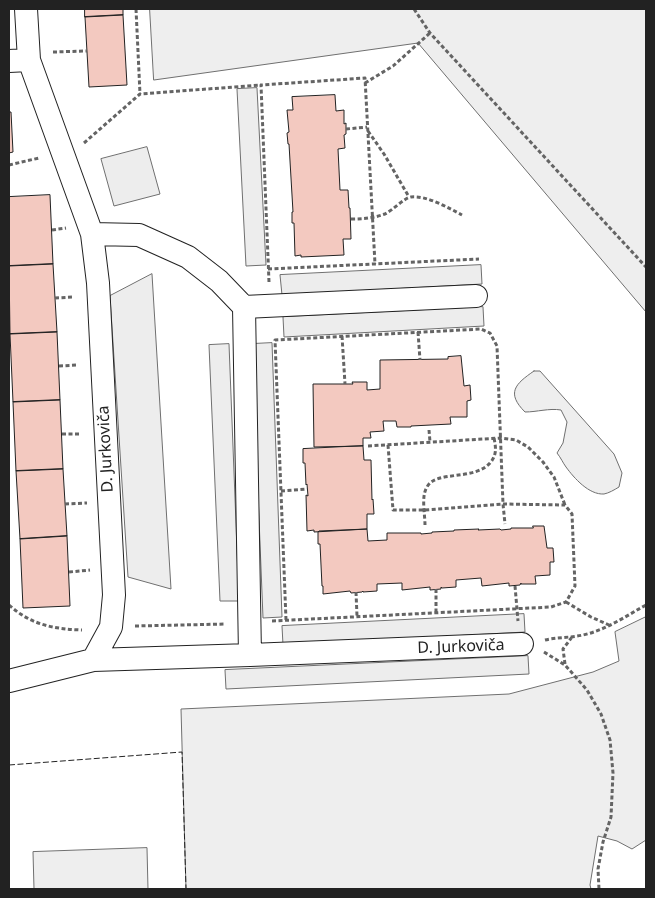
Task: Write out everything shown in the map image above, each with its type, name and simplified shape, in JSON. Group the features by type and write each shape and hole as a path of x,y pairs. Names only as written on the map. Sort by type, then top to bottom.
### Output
{"street":[{"name":"D. Jurkoviča","path":"26,9 28,58 92,234 98,283 114,595 111,627 93,660"},
{"path":"92,234 139,235 188,257 219,281 244,307 250,655"},
{"path":"244,307 476,296"},
{"name":"D. Jurkoviča","path":"9,681 93,660 522,644"}],"path":[{"path":"136,9 140,94"},
{"path":"414,9 430,33 646,267"},
{"path":"365,83 393,66 430,33"},
{"path":"28,58 87,51"},
{"path":"80,146 140,94 365,78 375,264"},
{"path":"261,85 269,288"},
{"path":"346,129 368,129"},
{"path":"368,129 409,197"},
{"path":"9,165 45,156"},
{"path":"351,219 373,218 386,214 409,197 419,197 462,214"},
{"path":"52,230 68,228 66,219"},
{"path":"268,269 479,259"},
{"path":"55,298 73,297"},
{"path":"286,620 275,340 481,329 490,333 497,346 505,524"},
{"path":"418,332 420,360"},
{"path":"342,336 345,384"},
{"path":"58,366 78,365"},
{"path":"429,430 430,442"},
{"path":"62,434 82,434 83,442"},
{"path":"425,525 424,498 427,487 432,481 478,472 486,467 494,457 496,448 494,438"},
{"path":"135,626 551,607 566,602 575,586 572,514 565,505 554,476 528,448 516,440 500,438 368,446"},
{"path":"388,444 393,510 425,510 503,504 565,505"},
{"path":"281,492 307,489"},
{"path":"65,504 87,504 86,495"},
{"path":"69,572 91,570 92,578"},
{"path":"515,586 516,608 522,644"},
{"path":"436,590 436,612"},
{"path":"356,592 358,616"},
{"path":"566,602 591,618 609,625"},
{"path":"9,605 20,615 36,622 55,628 88,630 81,637"},
{"path":"522,644 585,635 609,625 646,605"},
{"path":"565,665 563,649 572,637"},
{"path":"522,644 546,653 565,665 587,690 601,714 610,740 613,773 611,817 603,842 598,869 599,889"}],"shaded area":[{"path":"150,9 646,9 646,312 418,43 154,80"},
{"path":"257,88 266,265 246,266 237,89"},
{"path":"147,147 160,194 114,206 101,159"},
{"path":"481,265 482,284 282,295 280,275"},
{"path":"152,274 171,589 128,577 110,296"},
{"path":"483,307 484,326 284,337 283,317"},
{"path":"272,343 282,617 263,618 252,344"},
{"path":"229,344 239,601 220,601 209,345"},
{"path":"534,371 540,371 614,454 622,473 619,487 604,494 598,494 587,489 566,467 557,453 563,443 567,422 561,410 525,412 519,405 514,394 515,389 522,380"},
{"path":"524,614 525,632 283,645 282,626"},
{"path":"646,617 646,840 632,849 617,841 598,836 590,885 591,889 186,889 181,709 509,694 593,672 619,661 615,632"},
{"path":"528,656 529,674 226,689 225,670"},
{"path":"147,848 148,889 34,889 33,852"}],"building":[{"path":"85,9 123,9 123,15 85,17"},
{"path":"123,15 127,85 89,87 85,17"},
{"path":"335,95 336,111 344,110 344,124 346,123 346,134 344,135 345,148 338,149 340,190 348,190 351,239 343,239 344,255 295,256 287,110 293,110 292,97"},
{"path":"9,112 11,112 13,152 9,153"},
{"path":"50,195 53,264 9,266 9,197"},
{"path":"53,264 57,332 10,334 9,266"},
{"path":"57,332 60,400 13,402 10,334"},
{"path":"461,356 464,386 470,385 471,400 467,401 467,417 450,417 451,424 411,427 397,427 396,421 383,421 384,431 370,432 371,438 363,438 363,446 314,447 313,384 367,382 367,390 380,389 380,360 448,359 448,357"},
{"path":"60,400 63,469 16,471 13,402"},
{"path":"363,446 364,460 371,460 374,514 367,514 367,529 307,531 306,495 308,496 303,449"},
{"path":"63,469 67,536 20,539 16,471"},
{"path":"533,526 544,526 547,548 553,548 554,562 550,562 550,575 535,576 536,584 521,583 520,585 509,586 509,583 482,586 481,578 456,580 456,587 441,587 441,589 430,590 430,587 402,590 402,583 377,584 377,591 323,594 320,544 318,544 319,531 367,529 368,541 387,540 387,533 421,534 454,530 533,528"},
{"path":"67,536 70,606 23,608 20,539"}],"fence":[{"path":"9,765 182,752 186,889"}]}
